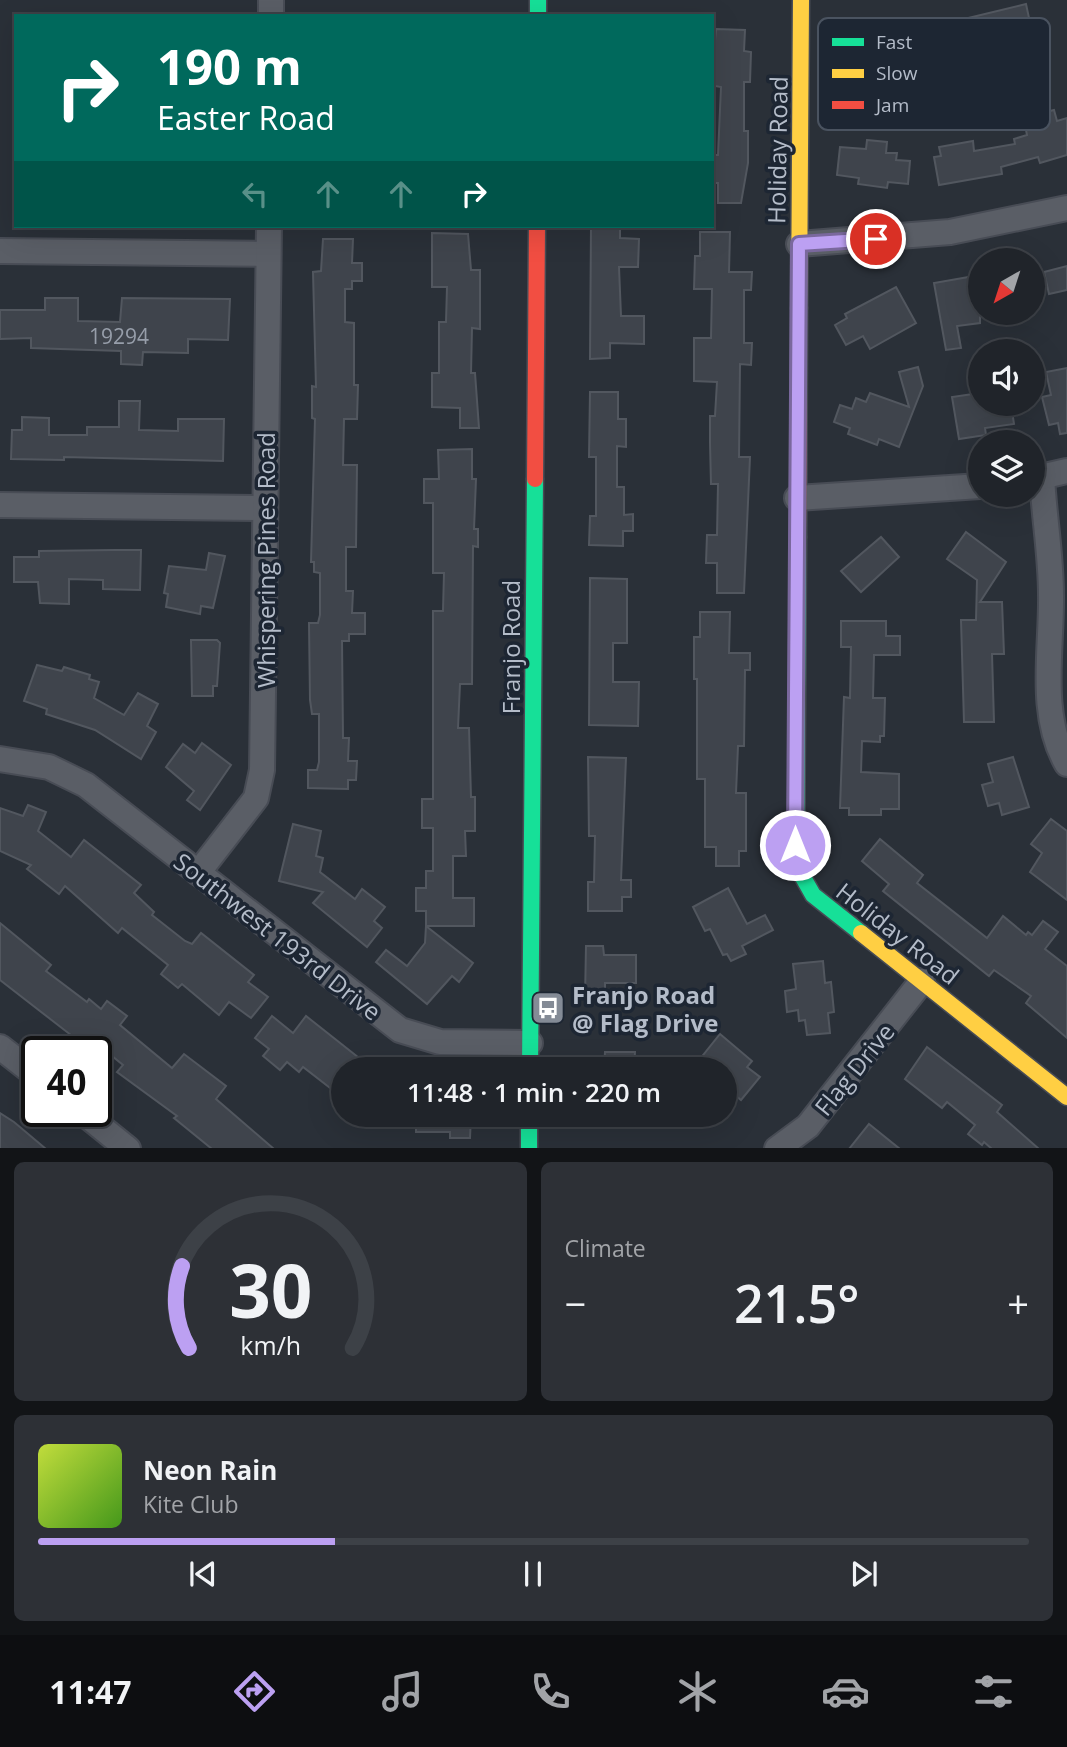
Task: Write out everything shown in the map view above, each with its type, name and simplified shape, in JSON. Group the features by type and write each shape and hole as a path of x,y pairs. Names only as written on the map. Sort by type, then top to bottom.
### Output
{"street":[{"name":"Holiday Road","path":"801,0 796,865 804,884 813,894 1067,1097"},
{"path":"799,244 950,232 1067,208"},
{"name":"Whispering Pines Road","path":"198,873 250,807 260,784 264,747 269,228"},
{"name":"Franjo Road","path":"530,1057 537,228"},
{"path":"0,251 268,254"},
{"path":"1045,476 1067,471"},
{"path":"797,498 968,487"},
{"path":"0,505 265,508"},
{"path":"1041,507 1051,585 1050,710 1056,740 1067,764"},
{"name":"Southwest 193rd Drive","path":"0,759 49,767 86,785 400,1030 440,1042 530,1043"},
{"name":"Flag Drive","path":"778,1148 808,1126 922,981"},
{"path":"0,1047 21,1063"},
{"path":"101,1127 127,1148"},
{"path":"529,1127 529,1148"}],"building":[{"path":"1026,4 1029,18 968,18"},
{"path":"716,29 745,30 744,51 751,52 750,82 744,82 744,131 748,131 748,163 741,203 718,203 718,183 714,183 721,87 715,86"},
{"path":"1054,110 1057,121 1067,118 1067,155 1040,163 1038,157 1001,167 1002,174 939,185 934,157 941,156 939,147 973,141 974,151 1015,144 1014,139 1027,135 1026,130 1050,130 1050,111"},
{"path":"867,140 887,142 886,153 897,153 896,160 910,161 908,184 888,182 887,188 858,184 859,178 837,175 840,147 866,149"},
{"path":"591,228 620,228 620,238 639,239 638,267 619,267 621,316 644,316 644,344 610,343 610,358 590,359"},
{"path":"700,232 730,232 729,272 752,272 751,290 744,290 744,343 752,343 751,365 740,364 739,457 750,457 744,593 717,593 717,563 706,563 707,535 717,535 718,484 711,484 710,416 715,416 717,382 694,381 694,338 711,338 712,289 694,289 695,256 700,256"},
{"path":"432,233 468,234 471,270 480,270 480,329 472,328 471,373 475,373 479,428 460,428 460,408 432,407 432,373 439,373 439,322 446,322 447,287 432,287"},
{"path":"323,239 353,239 352,263 362,263 362,281 352,281 352,289 345,289 345,322 354,323 354,385 358,385 357,419 344,419 343,465 357,465 356,547 346,547 346,591 353,591 352,613 365,613 365,634 349,634 349,641 342,641 343,738 349,738 348,761 357,761 356,780 348,780 348,789 308,788 308,770 317,770 319,762 319,714 312,714 310,700 309,623 318,623 320,615 320,573 314,572 314,562 311,562 315,419 312,418 312,386 316,387 313,272 321,271"},
{"path":"1067,266 1067,290 1049,294 1045,272"},
{"path":"968,277 968,325 957,326 961,348 946,350 934,283"},
{"path":"896,287 916,323 870,349 863,336 846,345 835,325 847,318 845,314"},
{"path":"45,298 78,298 78,321 120,322 122,298 230,299 228,340 188,339 188,353 143,352 142,365 121,364 121,351 31,348 31,338 0,339 0,310 45,310"},
{"path":"918,367 923,386 899,447 879,439 877,445 848,434 850,428 834,422 840,405 852,409 856,398 866,402 870,393 909,407 899,372"},
{"path":"1067,368 1067,433 1060,434 1058,423 1049,425 1045,396 1051,395 1046,372"},
{"path":"590,392 618,392 618,419 626,419 626,447 617,446 617,487 624,487 624,515 633,514 633,531 623,531 623,546 589,545 590,516 596,516 596,457 589,457"},
{"path":"968,395 968,416 1013,416 1014,424 985,430 968,430 968,438 959,439 952,397"},
{"path":"119,401 140,401 139,430 178,431 178,419 224,419 223,461 64,457 64,460 11,459 12,430 22,430 22,417 49,418 49,435 87,435 87,427 119,427"},
{"path":"472,449 472,479 476,479 474,529 478,529 478,547 473,546 472,684 460,684 458,728 469,728 475,831 465,831 466,856 453,856 453,898 474,898 474,926 426,926 426,911 416,911 416,888 426,888 426,871 433,871 433,828 422,828 422,799 433,799 433,611 443,611 444,573 433,573 433,503 424,503 424,479 439,479 438,450"},
{"path":"966,532 1006,562 980,602 1002,602 1004,654 992,654 994,722 964,722 961,620 976,620 977,580 947,559"},
{"path":"881,537 899,557 861,592 841,571"},
{"path":"141,550 140,590 103,589 103,580 69,579 69,604 40,603 38,582 14,582 14,557 39,557 39,551"},
{"path":"209,553 225,556 213,608 201,606 200,614 166,607 168,594 164,593 169,566 206,570"},
{"path":"590,578 627,579 627,643 613,643 613,682 639,682 638,726 589,725"},
{"path":"700,612 730,612 729,653 750,653 750,670 745,670 744,746 738,746 736,793 746,793 746,851 739,851 739,866 716,866 716,847 705,847 705,779 697,779 697,679 694,679 694,637 700,637"},
{"path":"841,621 886,621 886,636 900,636 900,655 874,655 873,698 885,698 884,736 880,736 880,742 862,741 861,772 899,774 899,809 881,809 881,815 849,815 849,808 840,808 844,697 850,698 851,647 841,647"},
{"path":"191,640 217,640 220,643 217,686 213,686 213,696 192,696"},
{"path":"37,665 62,671 64,667 90,675 89,679 99,682 94,698 124,715 138,693 158,704 147,726 156,732 141,759 95,730 46,714 47,709 24,701"},
{"path":"202,743 231,765 200,810 187,800 194,791 166,767 183,744 195,753"},
{"path":"588,757 626,758 621,880 631,880 631,897 622,897 622,911 588,911 588,882 594,882 595,836 589,836"},
{"path":"1013,757 1029,807 1002,815 999,803 988,806 982,785 993,782 988,764"},
{"path":"28,805 46,812 38,831 71,857 84,840 141,885 134,893 154,912 152,915 192,944 201,933 254,975 248,982 268,997 251,1018 229,1002 219,1015 182,984 178,988 161,974 168,965 122,928 118,933 65,886 59,894 27,869 31,865 0,851 0,808 23,816"},
{"path":"1051,819 1067,831 1067,900 1030,872 1042,853 1031,844"},
{"path":"293,824 321,831 316,856 323,858 320,872 355,899 362,889 385,907 374,921 382,928 367,947 313,903 323,892 279,881"},
{"path":"880,839 923,875 917,883 987,938 1003,916 1026,935 1028,932 1032,935 1043,921 1058,932 1045,949 1067,966 1067,1038 1026,1003 1031,996 994,970 989,976 883,891 889,884 862,861"},
{"path":"728,888 747,924 765,915 773,930 742,946 746,954 731,961 727,954 723,955 710,929 705,931 693,907"},
{"path":"0,923 51,965 46,971 87,1002 89,999 101,1009 107,1001 127,1016 120,1025 172,1068 184,1054 226,1086 216,1099 273,1148 211,1148 174,1118 177,1116 117,1072 123,1065 112,1056 112,1036 72,1036 0,980"},
{"path":"426,926 473,963 459,982 452,976 427,1004 376,962 386,950 407,966 425,943"},
{"path":"586,946 603,946 604,955 636,955 636,983 605,983 605,999 585,999"},
{"path":"823,961 825,983 831,982 834,1012 828,1013 830,1033 807,1035 805,1020 799,1021 798,1010 787,1012 785,991 796,989 793,964"},
{"path":"272,1016 293,1033 306,1016 358,1057 331,1057 331,1089 303,1067 299,1072 287,1062 280,1070 263,1056 269,1049 255,1038"},
{"path":"720,1034 752,1061 747,1067 760,1077 741,1100 737,1097 737,1057 702,1057"},
{"path":"927,1047 1002,1105 997,1112 1038,1148 991,1148 984,1142 982,1145 968,1134 975,1125 947,1102 942,1108 905,1079"},
{"path":"605,1052 635,1052 635,1057 605,1057"},
{"path":"0,1113 45,1148 0,1148"},
{"path":"869,1124 899,1148 850,1148"},
{"path":"416,1127 470,1127 470,1138 450,1138 450,1132 416,1132"}],"traffic: fast":[{"path":"538,0 538,14"},
{"path":"530,1057 535,479"},
{"path":"798,537 796,865 813,895 861,933"},
{"path":"529,1127 529,1148"}],"traffic: slow":[{"path":"799,308 801,0"},
{"path":"861,933 1067,1097"}],"traffic: jam":[{"path":"535,479 537,228"},
{"path":"798,537 799,308"}],"place":[{"name":"Franjo Road @ Flag Drive","path":"548,1008"}],"route":[{"path":"795,845 799,244 876,239"}]}
